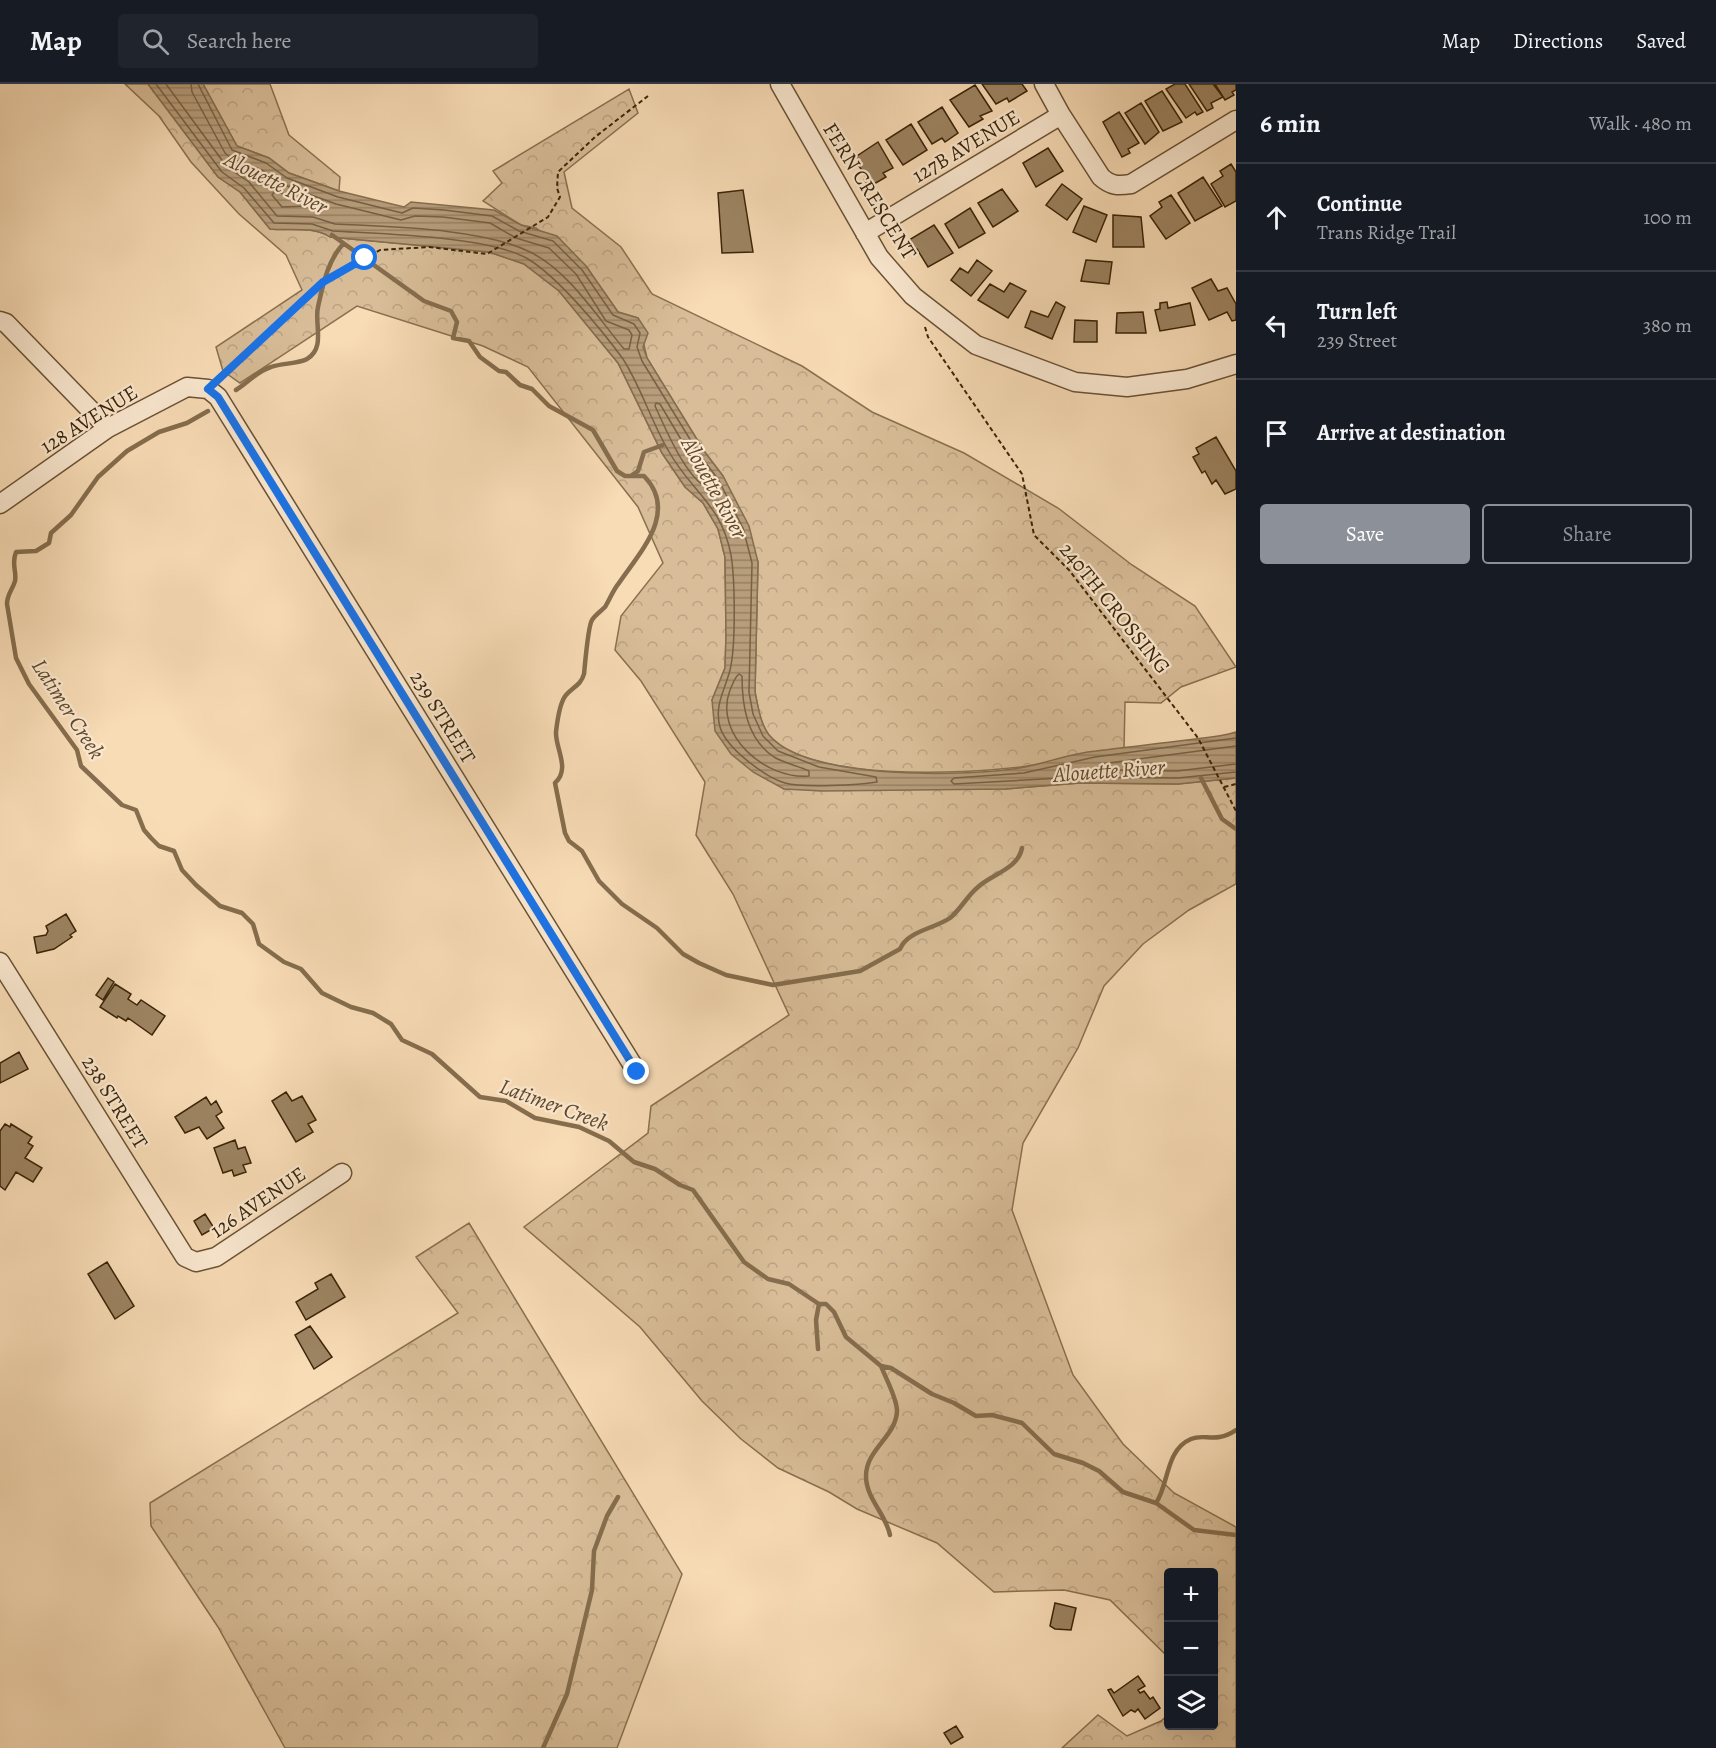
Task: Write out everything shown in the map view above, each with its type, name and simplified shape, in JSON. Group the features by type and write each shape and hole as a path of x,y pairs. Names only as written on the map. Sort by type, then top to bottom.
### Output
{"street":[{"name":"FERN CRESCENT","path":"780,84 879,257 913,296 976,345 1075,382 1127,387 1187,379 1236,364"},
{"path":"1044,84 1061,115 1101,177 1108,184 1119,186 1131,184 1236,120"},
{"name":"127B AVENUE","path":"865,233 1061,115"},
{"path":"0,321 6,323 108,428"},
{"name":"128 AVENUE","path":"0,504 108,428 187,387 208,389"},
{"name":"239 STREET","path":"208,389 218,397 637,1072"},
{"name":"238 STREET","path":"0,962 177,1245 185,1257 196,1262"},
{"name":"126 AVENUE","path":"196,1262 216,1257 342,1173"}],"path":[{"path":"208,389 323,282 380,250 429,248 487,254 548,217 560,197 557,188 558,172 595,136 648,96"},
{"name":"240TH CROSSING","path":"925,327 928,337 1022,474 1034,535 1069,570 1194,732 1236,811"},
{"path":"1223,787 1236,784"}],"green space":[{"path":"125,84 148,84 218,177 240,192 270,229 309,230 330,237 489,252 524,264 559,291 618,363 662,453 685,487 703,503 718,529 725,557 725,668 712,700 784,789 1005,789 1080,783 1178,784 1236,778 1236,884 1189,910 1143,944 1104,986 1078,1048 1023,1143 1012,1210 1073,1375 1123,1444 1174,1493 1236,1527 1236,1748 1062,1748 1098,1715 1127,1736 1164,1718 1164,1730 1218,1730 1218,1568 1164,1568 1164,1653 1110,1600 1064,1590 994,1592 937,1543 857,1509 829,1492 778,1468 741,1439 702,1401 640,1327 524,1227 648,1133 651,1106 789,1015 733,894 696,835 705,782 641,681 615,650 621,616 663,563 638,507 528,367 483,346 357,306 240,383 223,371 216,347 302,290 286,255 239,214 191,162 159,116"},
{"path":"203,84 270,84 289,135 340,177 339,191 289,173 269,158 237,146"},
{"path":"629,89 638,113 564,172 572,208 621,247 652,294 802,366 872,412 964,453 1058,508 1132,565 1195,606 1236,667 1181,687 1161,703 1125,702 1124,749 1034,765 963,772 851,768 817,761 789,750 769,735 761,720 755,692 758,562 723,476 704,451 647,358 638,318 618,312 586,266 536,228 521,225 483,201 502,183 493,171"},
{"path":"469,1223 682,1574 617,1748 285,1748 218,1627 151,1526 150,1503 458,1313 416,1257"}],"water":[{"name":"Alouette River","path":"148,84 203,84 237,146 269,158 289,173 339,191 404,207 411,202 494,210 521,225 557,236 586,266 618,312 638,318 648,333 643,347 647,358 704,451 723,476 749,526 758,562 755,692 763,725 769,735 789,750 817,761 852,768 891,772 967,773 1025,767 1087,752 1236,732 1236,778 1178,784 1080,783 1005,789 823,791 784,789 753,772 731,754 715,731 712,700 725,668 726,635 725,557 718,529 703,503 685,487 662,453 618,363 559,291 524,264 489,252 330,237 309,230 270,229 240,192 218,177"}],"building":[{"path":"982,84 1022,84 1027,91 1009,102 1007,98 996,104"},
{"path":"1175,84 1185,84 1203,112 1197,115 1195,112 1186,118 1166,89"},
{"path":"1189,84 1213,84 1223,97 1211,103 1213,108 1207,111"},
{"path":"1215,84 1236,84 1236,90 1232,92 1234,95 1225,100"},
{"path":"975,85 992,111 980,116 983,119 969,127 950,100"},
{"path":"1162,91 1182,122 1163,131 1145,101"},
{"path":"1141,103 1159,132 1145,144 1125,113"},
{"path":"942,107 958,133 945,142 942,138 932,144 918,122"},
{"path":"1119,112 1139,143 1128,149 1130,153 1122,157 1103,122"},
{"path":"911,124 927,150 903,165 886,140"},
{"path":"878,142 893,168 883,173 886,177 869,187 864,179 866,177 854,158"},
{"path":"1048,148 1063,171 1036,187 1023,163"},
{"path":"1231,164 1236,172 1236,201 1225,207 1211,184 1223,176 1220,171"},
{"path":"1203,177 1222,206 1195,221 1178,193"},
{"path":"1062,184 1082,199 1067,220 1046,205"},
{"path":"1002,189 1018,211 993,227 978,203"},
{"path":"743,190 753,252 722,253 718,193"},
{"path":"1171,195 1190,223 1166,239 1150,216 1162,207 1159,202"},
{"path":"1084,206 1107,215 1096,242 1073,232"},
{"path":"970,208 985,233 959,248 945,224"},
{"path":"1113,215 1141,217 1144,247 1113,247"},
{"path":"934,225 953,253 928,267 917,249 914,251 909,240"},
{"path":"977,260 992,271 971,296 951,280 960,268 968,273"},
{"path":"1086,260 1112,262 1109,284 1081,281"},
{"path":"1211,279 1218,291 1227,288 1236,304 1236,320 1232,321 1227,312 1209,320 1192,288"},
{"path":"1010,283 1026,291 1008,318 978,300 990,284 1004,292"},
{"path":"1056,302 1065,307 1052,339 1025,327 1031,311 1048,317"},
{"path":"1167,302 1168,308 1190,303 1195,325 1160,331 1155,310 1160,309 1160,303"},
{"path":"1143,312 1146,333 1116,333 1117,313"},
{"path":"1075,320 1097,321 1097,342 1074,342"},
{"path":"1216,437 1236,471 1236,489 1225,494 1216,480 1212,484 1205,471 1202,473 1193,457 1199,454 1196,448"},
{"path":"66,914 76,931 70,935 72,937 54,949 37,953 34,937 46,935 48,931 46,926"},
{"path":"108,978 114,982 103,1000 96,995"},
{"path":"115,984 131,994 128,999 137,1005 141,1000 165,1016 152,1035 128,1018 126,1021 118,1016 117,1018 100,1007"},
{"path":"19,1052 28,1069 0,1083 0,1063"},
{"path":"286,1092 292,1101 302,1096 316,1120 308,1124 313,1132 296,1142 272,1101"},
{"path":"206,1097 211,1105 216,1101 222,1112 216,1116 224,1128 207,1139 199,1127 185,1133 175,1117"},
{"path":"5,1124 10,1127 11,1124 32,1137 28,1143 33,1146 25,1158 42,1168 33,1182 16,1172 5,1190 0,1186 0,1131"},
{"path":"235,1140 238,1149 245,1147 251,1163 243,1165 246,1172 234,1176 232,1170 223,1173 214,1148"},
{"path":"205,1214 214,1228 202,1235 194,1221"},
{"path":"107,1262 134,1306 115,1319 88,1274"},
{"path":"331,1274 345,1297 306,1320 296,1302 318,1289 315,1283"},
{"path":"310,1326 332,1357 314,1369 295,1335"},
{"path":"1055,1603 1076,1608 1071,1630 1055,1629 1050,1626"},
{"path":"1138,1676 1145,1686 1138,1690 1140,1693 1144,1691 1150,1699 1153,1697 1160,1708 1145,1719 1138,1709 1135,1712 1131,1710 1123,1716 1108,1690 1111,1689 1114,1693"},
{"path":"956,1726 963,1737 951,1744 944,1733"}],"waterway":[{"path":"332,235 424,301 451,311 457,322 453,338 469,341 480,357 499,371 506,372 520,385 532,389 549,406 593,430 617,471 625,476 644,476 654,490 658,504 657,518 652,531 605,607 592,620 583,678 564,698 556,732 562,771 555,783 565,833 569,841 582,851 599,881 622,904 657,928 683,954 699,963 726,975 773,985 860,971 900,949 915,934 950,918 978,887 1010,866 1020,855 1022,848"},
{"name":"Latimer Creek","path":"236,390 266,369 303,361 313,354 318,342 317,313 324,282 329,266 343,244"},
{"name":"Latimer Creek","path":"208,411 187,423 159,432 127,451 98,477 71,515 51,533 49,543 36,551 16,552 15,581 7,604 16,658 29,684 77,750 81,766 122,805 136,810 144,830 159,846 174,851 182,870 196,885 220,906 242,913 253,924 259,944 284,962 301,969 322,993 351,1007 373,1013 391,1024 402,1040 432,1054 480,1097 506,1101 535,1118 579,1127 609,1141 634,1162 655,1169 680,1185 693,1190 744,1262 768,1279 789,1284 819,1304 826,1304 834,1312 846,1337 881,1366 891,1368 932,1394 976,1416 992,1415 1022,1423 1054,1454 1083,1463 1099,1471 1123,1492 1156,1503 1194,1530 1236,1535"},
{"path":"632,475 638,471 644,452 663,445"},
{"name":"Latimer Creek","path":"1201,778 1222,819 1236,829"},
{"name":"Latimer Creek","path":"818,1349 816,1320 819,1304"},
{"path":"881,1366 893,1393 897,1410 896,1419 871,1458 866,1476 869,1492 885,1520 890,1535"},
{"name":"Latimer Creek","path":"1156,1503 1172,1459 1183,1444 1196,1437 1222,1436 1236,1430"},
{"path":"543,1748 567,1694 592,1590 594,1551 607,1516 618,1497"}],"route":[{"path":"365,258 323,282 208,389 218,397 637,1072"}]}
